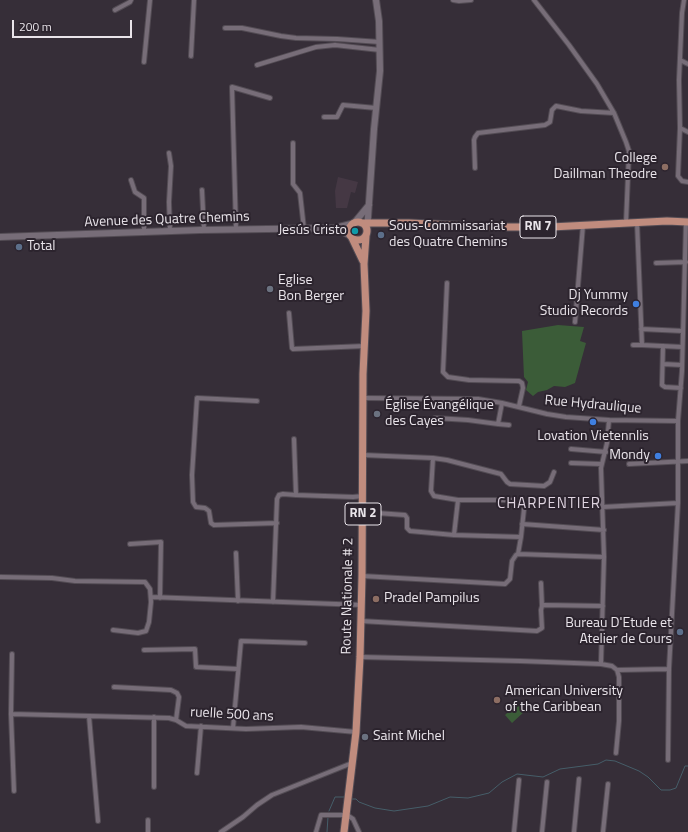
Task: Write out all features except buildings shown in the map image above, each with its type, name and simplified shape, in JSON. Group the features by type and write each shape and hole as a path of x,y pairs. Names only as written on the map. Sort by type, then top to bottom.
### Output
{"main road":[{"path":"359,223 366,226 367,234 364,238 358,240 351,237 349,231 359,223 370,203 380,71 379,21 376,0"},
{"path":"359,223 370,203"},
{"name":"RN 7","path":"359,223 497,227 637,222 687,222"},
{"name":"Avenue des Quatre Chemins","path":"0,237 236,229 335,228 359,223"},
{"name":"RN 7","path":"367,234 376,227 388,223"},
{"name":"Avenue des Quatre Chemins","path":"335,228 351,237"},
{"name":"Route Nationale # 2","path":"344,832 356,732 362,605 366,311 364,264 367,234"},
{"name":"Route Nationale # 2","path":"351,237 364,264"}],"street":[{"path":"115,10 131,0"},
{"path":"144,62 150,0"},
{"path":"191,56 194,0"},
{"path":"453,0 471,0"},
{"path":"534,0 597,84 614,113 626,142 629,151 626,223"},
{"path":"684,0 680,60 678,176 682,181 688,182"},
{"path":"225,28 242,28 296,38 380,42"},
{"path":"257,65 316,47 335,46 380,50"},
{"path":"680,60 688,64"},
{"path":"236,229 232,87 270,98"},
{"path":"324,117 337,118 343,105 376,108"},
{"path":"475,168 474,140 478,134 545,126 550,122 552,110 556,106 581,111 614,113"},
{"path":"680,128 688,132"},
{"path":"293,143 293,184 300,193 304,229"},
{"path":"169,153 171,166 169,202 170,231"},
{"path":"131,180 135,192 144,197 144,232"},
{"path":"202,190 204,230"},
{"path":"637,222 642,345"},
{"path":"668,760 669,669 678,503 678,422 681,388 687,222"},
{"path":"575,322 583,225"},
{"path":"656,263 686,262"},
{"path":"447,283 443,372 448,377 469,380 519,381 522,383 523,388 519,406"},
{"path":"289,313 293,350 365,346"},
{"path":"641,329 683,331"},
{"path":"633,345 682,347"},
{"path":"663,346 662,384 665,387 681,388"},
{"path":"662,364 682,365"},
{"path":"257,401 197,398 192,475 193,502 196,507 206,508 209,511 210,521 214,525 276,523"},
{"name":"Rue Hydraulique","path":"364,398 478,399 502,402 547,414 609,420 678,422"},
{"path":"498,424 502,402"},
{"path":"435,418 468,420 509,426"},
{"path":"601,664 604,530 601,492 601,464 606,452 609,420"},
{"path":"294,440 296,495"},
{"path":"571,449 606,452"},
{"path":"363,455 433,458 501,474 506,482 510,484 544,486 550,482 554,472"},
{"path":"433,458 431,493 436,497 458,500 514,500"},
{"path":"628,464 688,461"},
{"path":"571,463 601,464"},
{"path":"273,602 278,497 283,494 353,497 363,496"},
{"path":"454,535 458,500"},
{"path":"603,507 678,503"},
{"path":"362,576 505,584 510,580 512,561 518,554 524,509"},
{"path":"363,512 403,514 407,518 407,528 410,531 454,535 520,537"},
{"path":"522,524 604,530"},
{"path":"130,544 161,542 160,598"},
{"path":"236,553 238,601"},
{"path":"518,554 604,557"},
{"path":"0,577 52,578 75,581 145,582 150,589 151,597 149,622 146,631 138,633 113,630"},
{"path":"361,621 537,631 542,628 541,583"},
{"path":"151,597 362,605"},
{"path":"542,606 603,606"},
{"path":"233,728 241,641 306,643"},
{"path":"144,650 195,649 196,667 238,670"},
{"path":"12,654 11,714 14,791"},
{"path":"360,657 476,659 601,664 612,666 617,670 619,677 619,714 616,753"},
{"path":"617,670 669,669"},
{"path":"114,687 171,690 177,693 179,697 176,720"},
{"name":"ruelle 500 ans","path":"11,714 154,717 169,718 186,726 278,729 301,727 356,732"},
{"path":"89,716 98,821"},
{"path":"154,717 154,787"},
{"path":"197,773 201,726"},
{"path":"221,832 272,795 352,763"},
{"path":"574,832 578,779"},
{"path":"514,832 519,780"},
{"path":"542,832 547,782"},
{"path":"603,832 608,784"},
{"path":"316,832 321,815 347,815 353,819 359,832"},
{"path":"148,820 148,832"}],"shaded area":[{"path":"338,177 358,182 355,193 351,192 347,208 336,208 335,191"}],"green space":[{"path":"558,325 584,327 580,341 586,343 575,383 565,387 554,386 547,390 538,392 533,396 526,390 528,382 524,377 522,331"},
{"path":"518,703 525,711 512,723 505,715"}],"waterway":[{"path":"352,799 356,799 359,802 375,808 394,811 428,806 450,797 468,798 489,793 502,782 517,774 543,777 560,769 598,764 606,760 615,761 639,771 648,777 661,790 670,790 676,788 685,766 688,766"},
{"path":"329,811 335,797 344,797"},
{"path":"327,832 328,817"}],"place":[{"name":"College Daillman Theodre","path":"665,167"},
{"name":"Jesús Cristo","path":"355,231"},
{"name":"Sous-Commissariat des Quatre Chemins","path":"381,235"},
{"name":"Total","path":"19,247"},
{"name":"Eglise Bon Berger","path":"270,289"},
{"name":"Dj Yummy Studio Records","path":"636,304"},
{"name":"Église Évangélique des Cayes","path":"377,414"},
{"name":"Lovation Vietennlis","path":"593,422"},
{"name":"Mondy","path":"658,456"},
{"name":"Pradel Pampilus","path":"376,599"},
{"name":"Bureau D'Etude et Atelier de Cours","path":"680,632"},
{"name":"American University of the Caribbean","path":"497,700"},
{"name":"Saint Michel","path":"365,737"}],"district":[{"name":"CHARPENTIER","path":"549,504"}]}
